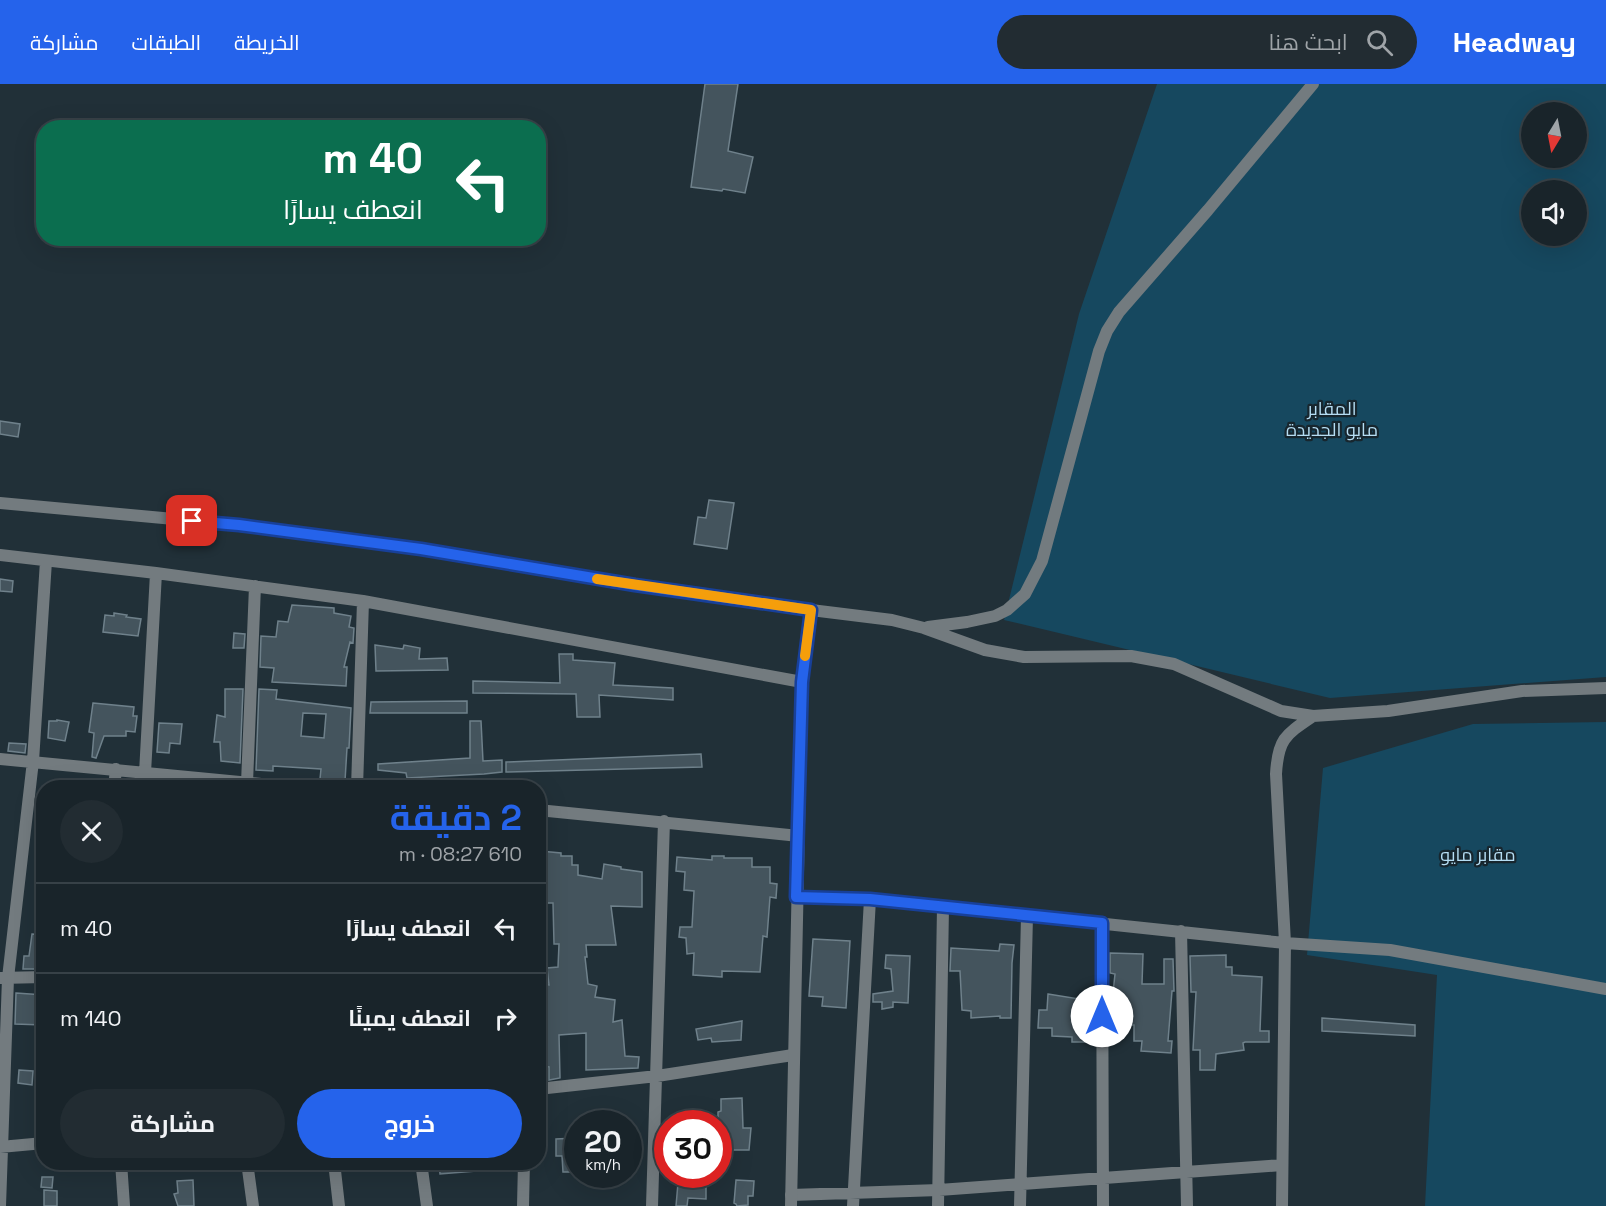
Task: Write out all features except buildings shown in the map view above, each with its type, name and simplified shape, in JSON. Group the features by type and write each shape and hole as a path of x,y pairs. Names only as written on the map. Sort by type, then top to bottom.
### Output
{"street":[{"path":"924,628 995,616 1007,610 1024,594 1042,561 1099,351 1107,331 1119,312 1313,84"},
{"path":"0,503 239,525 421,549 635,585 892,620 924,628 985,650 1024,657 1131,656 1174,664 1281,711 1313,716 1388,711 1522,691 1606,688"},
{"path":"0,555 156,573 363,602 802,682"},
{"path":"0,1206 4,978 33,761 46,561"},
{"path":"145,773 156,573"},
{"path":"247,780 255,586"},
{"path":"357,780 363,602"},
{"path":"811,610 802,682 791,1201 853,1200 939,1190 1282,1165"},
{"path":"1282,1206 1285,943 1276,774 1277,755 1281,744 1291,731 1313,716"},
{"path":"0,759 116,769 186,780"},
{"path":"115,780 116,769"},
{"path":"546,811 799,836"},
{"path":"652,1206 664,821"},
{"path":"796,897 870,899 1181,931 1234,939 1390,950 1606,989"},
{"path":"853,1200 870,899"},
{"path":"938,1206 943,907"},
{"path":"1020,1206 1027,916"},
{"path":"1102,923 1103,1206"},
{"path":"1181,931 1186,1206"},
{"path":"4,978 36,977"},
{"path":"546,1088 657,1076 793,1055"},
{"path":"1,1147 36,1144"},
{"path":"122,1170 124,1206"},
{"path":"248,1170 254,1206"},
{"path":"335,1170 339,1206"},
{"path":"422,1170 427,1206"},
{"path":"523,1206 524,1170"}],"green space":[{"name":"المقابر مايو الجديدة","path":"1157,84 1606,84 1606,677 1330,698 1004,620 1079,314"},
{"name":"مقابر مايو","path":"1606,722 1606,1206 1425,1206 1437,975 1307,955 1323,768 1473,724"}],"slow traffic":[{"path":"597,579 811,610 805,656"}],"route":[{"path":"192,521 421,549 635,585 811,610 802,682 796,897 870,899 1102,923 1102,1016"}]}
